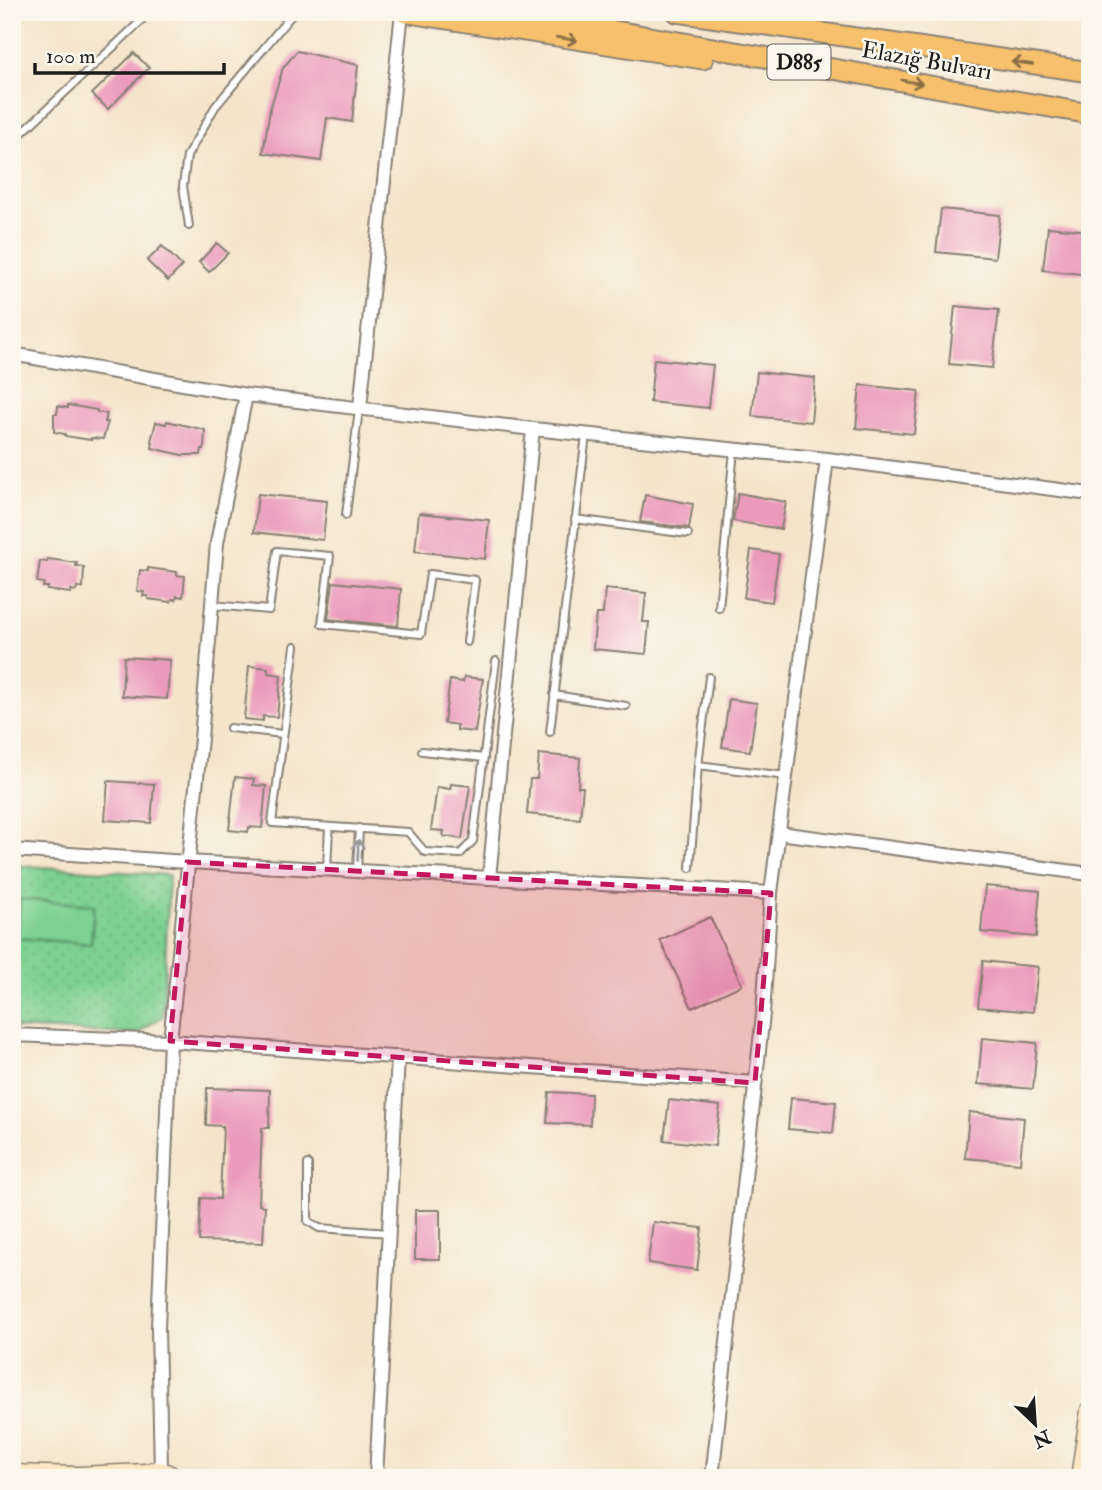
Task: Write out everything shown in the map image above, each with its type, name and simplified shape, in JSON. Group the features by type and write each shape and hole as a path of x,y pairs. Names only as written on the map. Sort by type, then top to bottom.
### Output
{"highway":[{"path":"402,12 718,61 864,73"},
{"name":"Elazığ Bulvarı","path":"507,12 1090,114"},
{"name":"Elazığ Bulvarı","path":"677,12 1090,72"},
{"path":"755,12 856,39"}],"main road":[{"path":"1080,1478 1090,1410"},
{"path":"12,1474 154,1475"}],"street":[{"path":"360,407 402,12"},
{"path":"12,354 246,395 533,429 827,459 1090,494"},
{"path":"154,1475 170,1041 217,543 246,395"},
{"path":"489,878 533,429"},
{"path":"712,1478 755,1083 771,893 827,459"},
{"path":"779,833 1090,874"},
{"path":"12,850 327,870 771,893"},
{"path":"12,1035 170,1041 755,1083"},
{"path":"376,1478 398,1057"}],"lane":[{"path":"12,142 141,21 145,12"},
{"path":"189,226 183,186 187,156 215,107 295,12"},
{"path":"346,515 360,407"},
{"path":"550,732 586,434"},
{"path":"719,608 734,450"},
{"path":"575,519 688,534"},
{"path":"212,605 269,610 276,551 330,556 321,624 421,634 430,574 475,580 467,642"},
{"path":"295,646 272,823 408,832 425,852 460,853 473,841 496,662"},
{"path":"690,868 698,765 709,677"},
{"path":"554,695 626,706"},
{"path":"230,728 283,734"},
{"path":"422,751 484,758"},
{"path":"698,765 786,776"},
{"path":"327,870 329,827"},
{"path":"357,871 359,828"},
{"path":"309,1164 309,1221 319,1228 390,1233"}],"highlighted area":[{"path":"187,862 771,893 755,1083 170,1041"}],"green space":[{"path":"12,865 169,875 163,1016 136,1034 12,1028"},
{"path":"20,899 94,905 91,944 17,938"}],"building":[{"path":"297,51 358,65 352,122 327,118 321,161 263,153 270,109 283,68"},
{"path":"134,53 149,68 108,109 92,94"},
{"path":"941,209 1000,215 995,258 936,252"},
{"path":"1048,227 1090,231 1090,275 1043,270"},
{"path":"217,243 228,253 209,272 199,262"},
{"path":"162,246 182,266 168,281 147,261"},
{"path":"955,306 999,310 992,368 949,364"},
{"path":"654,359 713,365 708,408 650,402"},
{"path":"757,372 815,378 811,422 752,416"},
{"path":"860,385 919,391 914,434 856,428"},
{"path":"68,405 107,414 105,422 108,422 103,439 91,440 54,432 54,414 57,414 58,406 68,408"},
{"path":"167,421 205,430 201,455 182,455 152,448 156,422 166,424"},
{"path":"738,493 786,502 781,529 733,521"},
{"path":"258,494 327,501 323,540 254,532"},
{"path":"645,495 693,504 689,528 640,522"},
{"path":"419,513 489,520 485,559 415,551"},
{"path":"751,550 779,554 772,602 744,598"},
{"path":"48,559 77,563 76,566 84,567 83,588 77,587 76,591 71,590 71,593 43,587 44,583 37,582 40,561 47,562"},
{"path":"148,568 177,572 177,575 185,576 183,597 177,596 176,600 172,599 171,602 143,596 144,592 137,591 140,570 148,571"},
{"path":"333,582 401,589 398,626 328,619"},
{"path":"605,589 646,593 643,622 649,622 646,654 593,649 596,614 603,614"},
{"path":"124,657 170,660 167,699 122,696"},
{"path":"249,666 268,668 268,673 281,675 277,717 263,716 263,721 244,719"},
{"path":"464,677 483,679 475,732 457,730 457,725 444,723 450,680 463,682"},
{"path":"729,699 757,703 750,751 722,747"},
{"path":"539,754 580,758 578,787 583,787 580,819 527,814 530,779 537,779"},
{"path":"235,777 254,779 253,785 266,786 262,828 249,827 248,832 229,830"},
{"path":"108,781 154,784 151,823 105,820"},
{"path":"451,784 470,786 462,839 443,836 444,831 431,830 437,787 450,789"},
{"path":"985,886 1040,891 1036,937 981,932"},
{"path":"710,917 742,985 692,1008 660,940"},
{"path":"983,961 1038,967 1033,1012 978,1007"},
{"path":"982,1038 1037,1043 1033,1089 978,1084"},
{"path":"207,1088 270,1090 269,1128 262,1128 259,1205 265,1206 263,1243 199,1241 201,1198 220,1199 223,1126 206,1125"},
{"path":"549,1092 591,1094 590,1125 547,1123"},
{"path":"791,1098 836,1102 833,1133 788,1129"},
{"path":"669,1100 720,1106 715,1146 664,1140"},
{"path":"969,1112 1024,1118 1020,1163 965,1158"},
{"path":"415,1210 440,1210 440,1259 415,1259"},
{"path":"653,1222 702,1228 697,1270 648,1263"}]}
